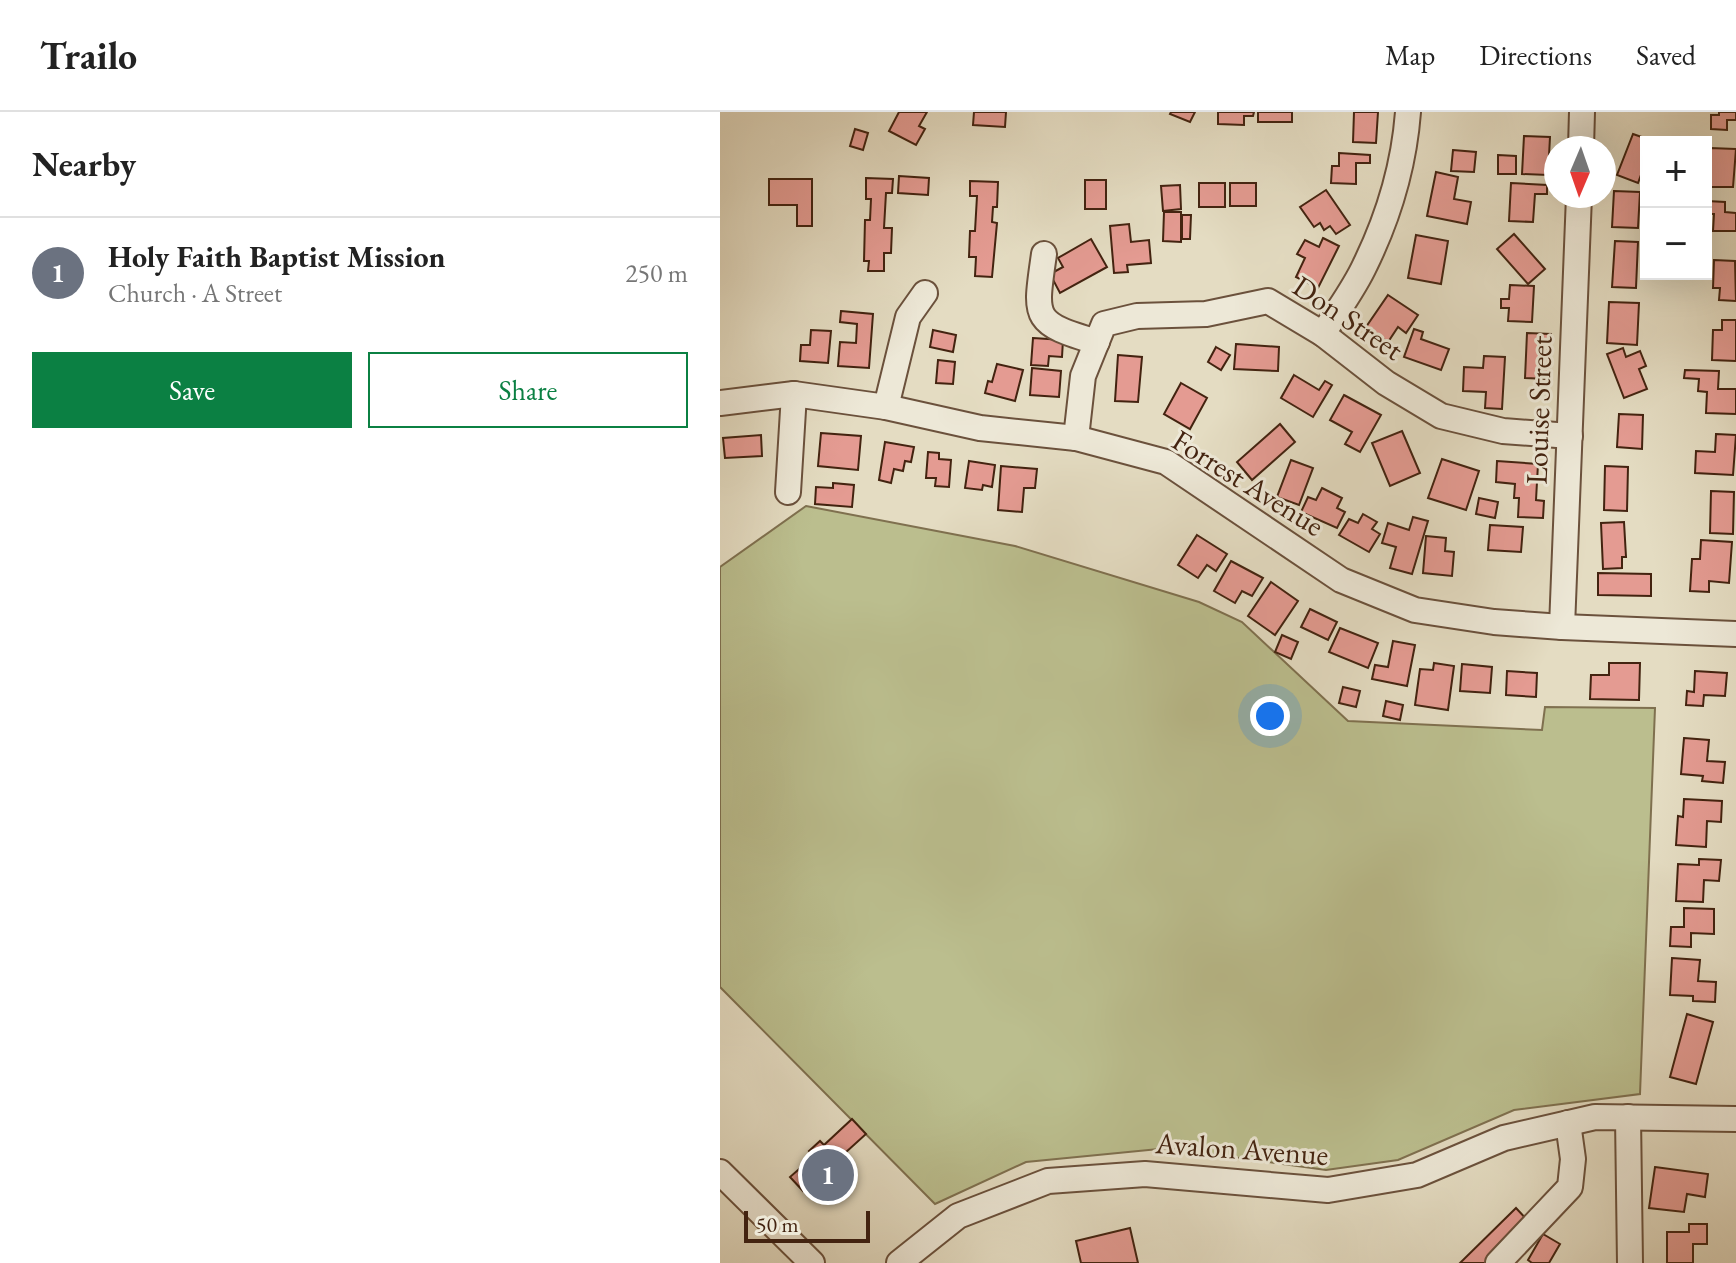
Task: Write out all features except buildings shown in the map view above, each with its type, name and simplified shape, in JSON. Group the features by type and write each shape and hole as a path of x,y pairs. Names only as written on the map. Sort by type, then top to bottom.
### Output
{"street":[{"path":"1323,334 1365,266 1391,200 1406,138 1408,112"},
{"path":"1581,136 1582,112"},
{"name":"Louise Street","path":"1562,627 1579,208"},
{"path":"1044,254 1038,307 1042,317 1052,326 1097,342"},
{"path":"886,407 908,317 925,293"},
{"name":"Don Street","path":"1076,438 1083,376 1104,324 1137,316 1206,314 1268,301 1323,334 1386,383 1441,416 1503,431 1570,436"},
{"path":"788,492 794,394"},
{"name":"Forrest Avenue","path":"720,403 794,394 886,407 980,428 1076,438 1166,462 1341,580 1415,610 1494,622 1736,634"},
{"name":"Avalon Avenue","path":"899,1263 958,1216 1048,1181 1145,1174 1328,1190 1417,1175 1504,1138 1595,1117 1736,1119"},
{"path":"1628,1117 1630,1263"},
{"path":"1498,1263 1570,1187 1573,1159 1568,1123"},
{"path":"720,1172 812,1263"}],"green space":[{"path":"806,506 1015,546 1199,602 1242,622 1348,721 1542,730 1545,707 1655,708 1640,1094 1514,1110 1398,1160 1326,1170 1169,1148 1026,1162 935,1204 720,987 720,567"}],"place":[{"name":"Holy Faith Baptist Mission","path":"828,1175"}]}
